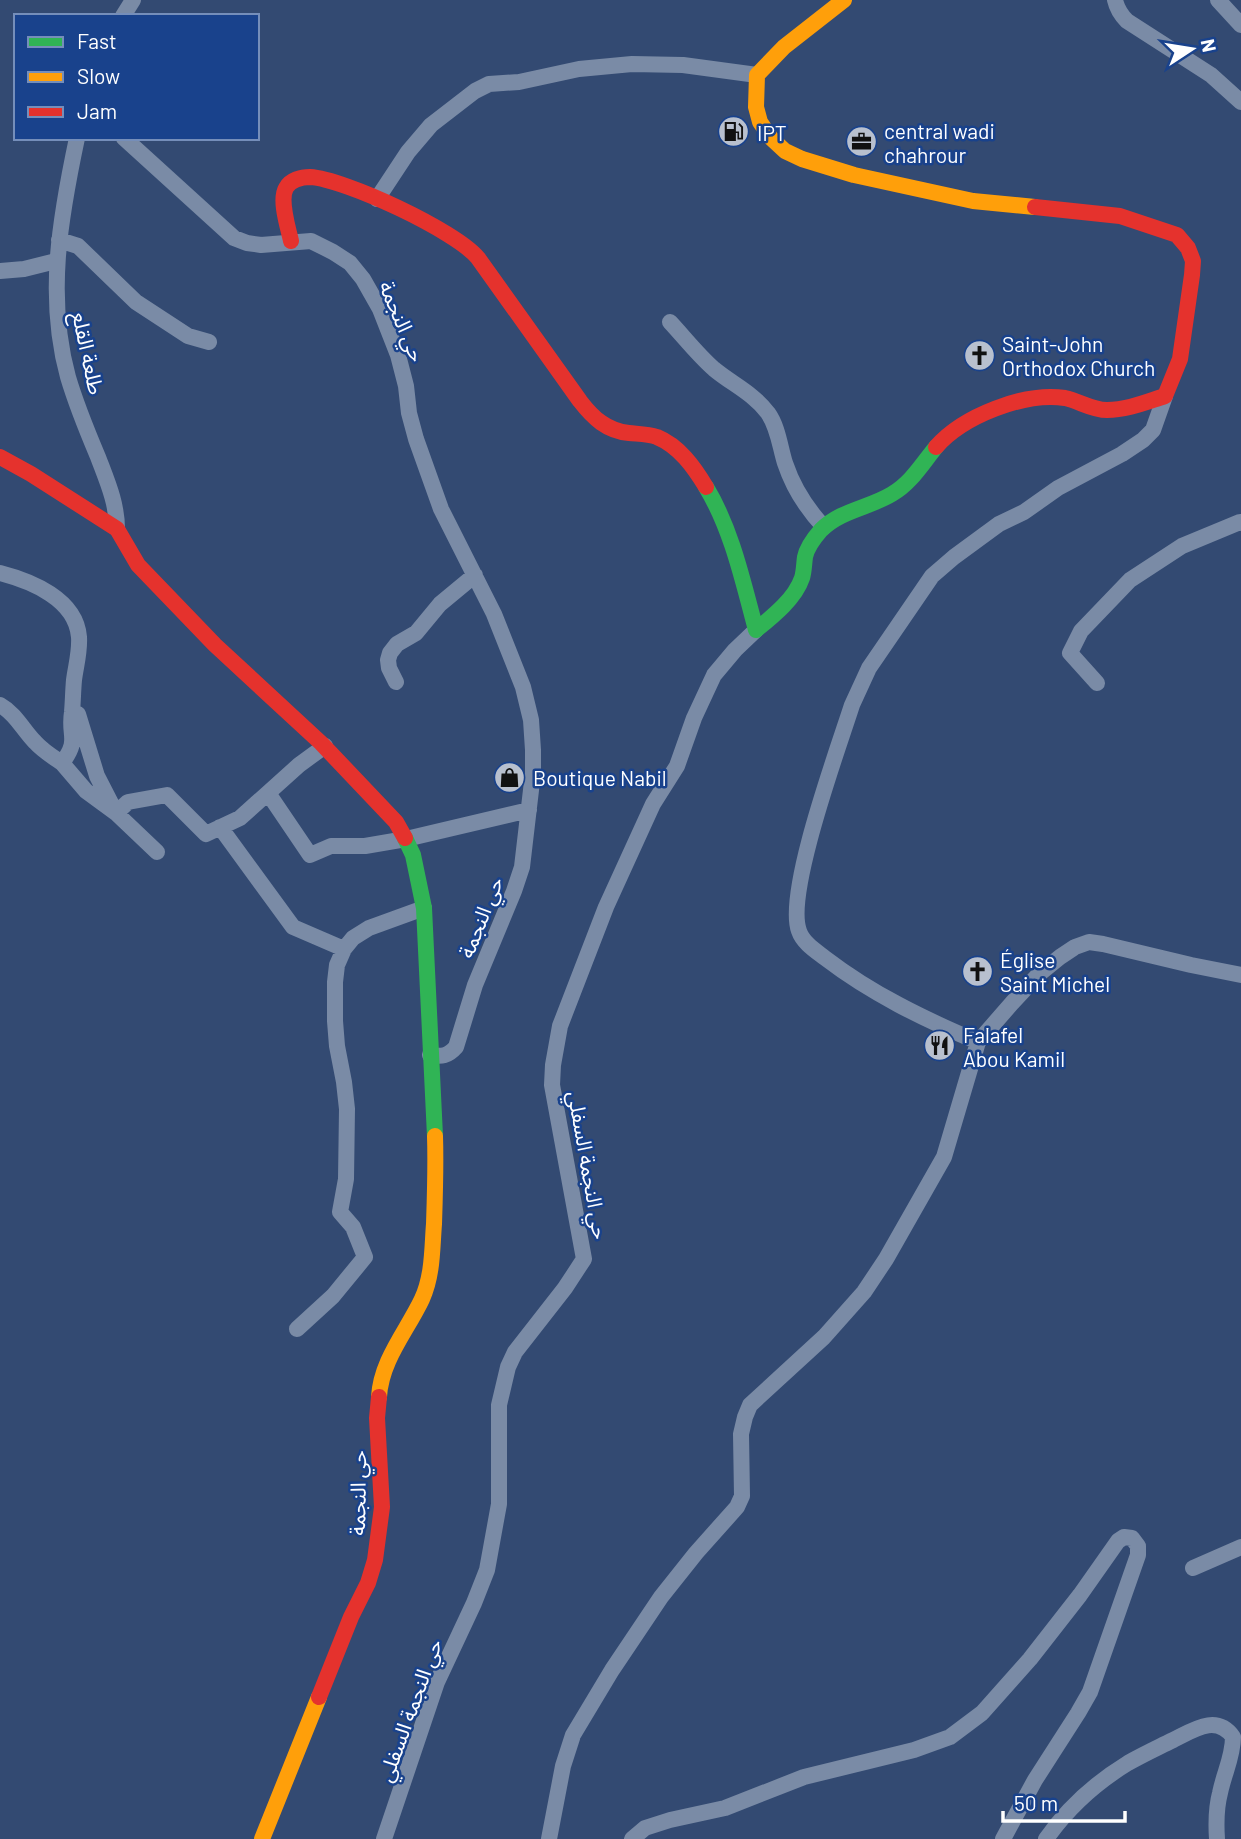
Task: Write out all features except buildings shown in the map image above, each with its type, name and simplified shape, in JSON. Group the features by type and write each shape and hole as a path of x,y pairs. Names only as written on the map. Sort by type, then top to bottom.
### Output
{"street":[{"path":"844,0 785,47 757,75 756,107 760,122 771,138 785,151 854,175 973,201 1120,216 1177,235 1188,248 1193,261 1180,359 1153,430 1122,454 1058,488 1024,512 999,524 932,576 869,668 861,685 852,705 806,855 797,904 797,920 800,935 811,947 873,991 917,1015 978,1042"},
{"path":"1115,0 1116,7 1127,21 1211,75 1241,102"},
{"path":"1218,0 1241,25"},
{"path":"377,199 408,152 431,125 475,91 489,84 519,82 579,69 642,64 683,65 757,75"},
{"name":"طلعة القلع","path":"78,140 56,261 60,336 68,376 111,492 117,514 117,529"},
{"name":"حي النجمة","path":"126,140 234,238 261,245 311,241 350,263 363,279 380,309 398,355 409,413 425,467 441,509 509,650 523,687 531,720 533,773 522,867 475,985 460,1039 451,1053 443,1056 430,1055 436,1170 432,1256 423,1297 388,1361 379,1391 377,1418 382,1507 375,1560 368,1583 351,1617 262,1839"},
{"path":"291,241 285,204 286,186 307,177 324,179 377,199 444,231 471,249 591,414 609,430 657,436 683,453 712,497 726,529 756,630 775,615 802,580 806,552 824,527 844,513 879,501 902,488 916,475 944,437 974,418 1023,401 1053,397 1064,398 1095,410 1109,410 1165,396"},
{"path":"59,240 78,246 136,302 188,336 209,342"},
{"path":"0,271 24,269 56,261"},
{"path":"670,322 712,366 756,399 769,415 795,488 824,527"},
{"path":"0,457 117,529 138,565 186,616 325,746 396,822 406,839 418,872 424,908 430,1055"},
{"path":"1097,683 1070,653 1081,631 1130,580 1182,546 1241,523"},
{"path":"0,573 39,586 66,608 77,622 80,651 74,677 72,748 62,763"},
{"path":"396,682 389,668 390,653 397,644 416,633 440,604 475,575"},
{"name":"حي النجمة السفلي","path":"384,1839 438,1682 487,1570 499,1504 499,1405 508,1367 515,1352 584,1259 552,1085 560,1026 606,907 653,804 680,759 694,718 714,675 756,630"},
{"path":"74,698 97,776 116,813"},
{"path":"0,705 13,715 33,741 62,763 86,791 116,813 157,852"},
{"path":"116,813 128,802 167,795 206,834 240,818 299,765 325,746"},
{"path":"268,793 310,855 331,846 365,846 406,839 529,810"},
{"path":"220,827 293,927 344,949"},
{"path":"298,1329 333,1296 365,1257 353,1227 340,1212 346,1179 347,1109 335,1021 337,965 344,949 369,928 424,908"},
{"path":"549,1839 563,1766 573,1735 661,1597 737,1507 742,1496 741,1434 750,1405 824,1337 864,1292 882,1266 944,1157 978,1042 1039,974 1075,947 1089,942 1241,975"},
{"path":"632,1839 645,1828 725,1808 804,1777 915,1750 950,1737 982,1713 1030,1659 1118,1541 1124,1537 1132,1538 1138,1546 1138,1555 1090,1692 1035,1780 1003,1839"},
{"path":"1193,1568 1241,1547"},
{"path":"1046,1839 1056,1824 1093,1789 1132,1761 1193,1730 1216,1724 1237,1730 1218,1803 1217,1839"}],"traffic: fast":[{"path":"706,487 730,538 756,630 782,607 799,586 807,550 821,530 837,518 899,490 936,447"},
{"path":"405,838 413,855 424,908 435,1136"}],"traffic: slow":[{"path":"844,0 784,47 757,75 756,107 760,122 771,138 785,151 802,159 854,175 973,201 1035,207"},
{"path":"379,1397 384,1371 422,1299 428,1281 434,1224 435,1136"},
{"path":"262,1839 319,1697"}],"traffic: jam":[{"path":"291,241 284,193 290,183 307,177 326,180 373,196 447,234 478,258 590,413 614,430 654,436 665,441 685,458 706,487"},
{"path":"936,447 962,425 1013,403 1049,397 1065,398 1096,409 1114,410 1165,396 1180,359 1192,275 1193,261 1188,248 1177,235 1120,216 1035,207"},
{"path":"0,457 117,529 138,565 215,645 321,743 396,822 405,838"},
{"path":"319,1697 351,1617 368,1583 375,1560 382,1507 377,1418 379,1397"}],"place":[{"name":"IPT","path":"734,132"},
{"name":"central wadi chahrour","path":"861,142"},
{"name":"Saint-John Orthodox Church","path":"979,355"},
{"name":"Boutique Nabil","path":"510,777"},
{"name":"Église Saint Michel","path":"977,971"},
{"name":"Falafel Abou Kamil","path":"940,1046"}]}
